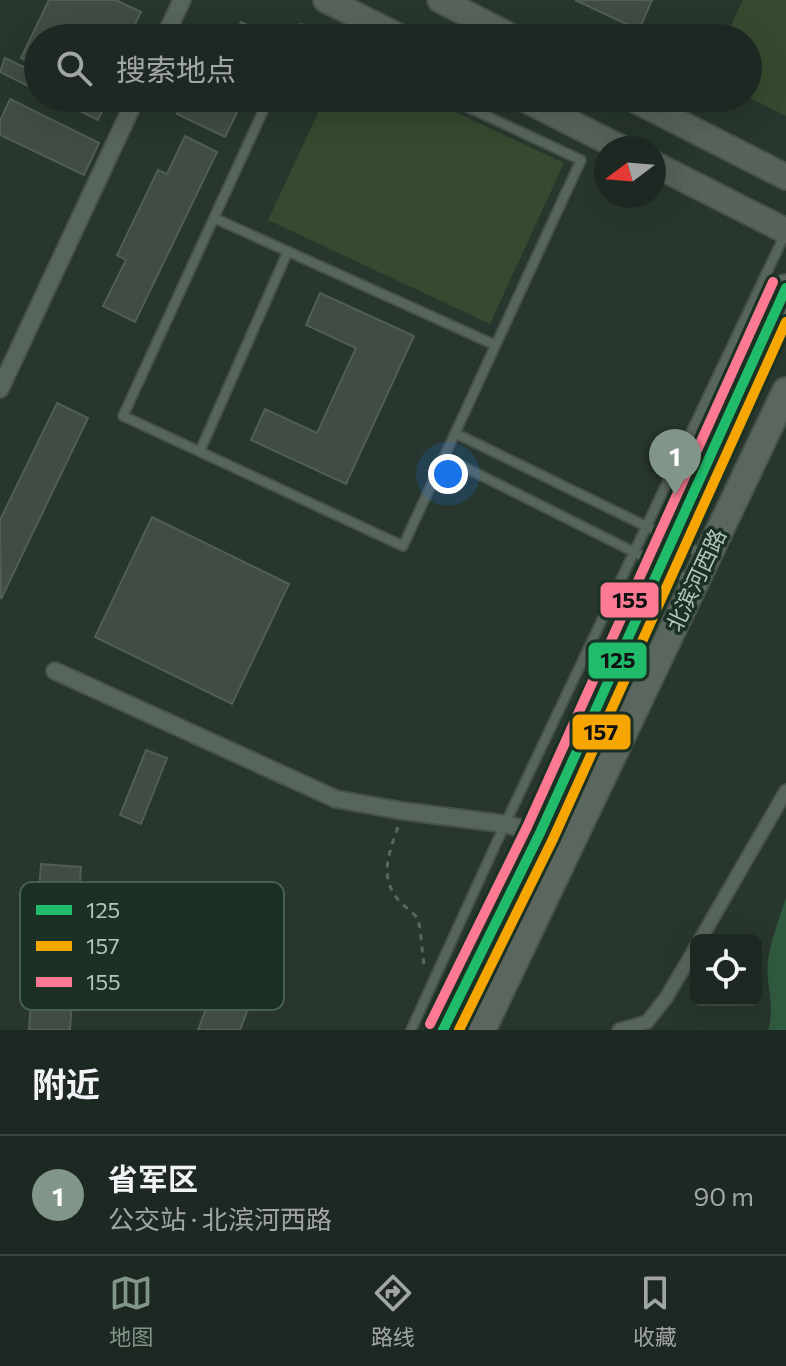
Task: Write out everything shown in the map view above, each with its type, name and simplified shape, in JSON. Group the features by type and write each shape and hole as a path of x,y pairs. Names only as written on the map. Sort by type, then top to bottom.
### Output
{"main road":[{"path":"326,0 374,24"},
{"path":"440,0 487,24"},
{"path":"550,112 597,136"},
{"path":"658,112 786,177"},
{"path":"666,170 786,231"},
{"name":"北滨河西路","path":"443,1030 540,833 786,288"},
{"name":"北滨河西路","path":"482,1030 786,391"}],"street":[{"path":"171,24 182,0"},
{"path":"0,389 129,112"},
{"path":"55,671 336,799 505,824 540,833"},
{"path":"703,934 786,791"},
{"path":"619,1030 647,1022 666,998 690,957"},
{"path":"482,1030 492,1030"}],"lane":[{"path":"263,112 123,416 403,546 581,160 478,112"},
{"path":"214,218 495,345"},
{"path":"411,1030 505,824 786,231"},
{"path":"200,451 288,251"},
{"path":"455,433 707,557"},
{"path":"444,457 695,583"}],"path":[{"path":"403,811 385,865 397,899 418,919 420,951 430,988"}],"shaded area":[{"path":"743,0 786,0 786,116 762,104 762,24 732,24"},
{"path":"318,112 455,112 564,163 490,324 268,220"},
{"path":"786,897 786,1030 768,1030 771,1012 768,960"}],"building":[{"path":"49,0 116,0 141,12 135,24 37,24"},
{"path":"575,0 652,0 642,24 626,24"},
{"path":"5,58 24,67 24,84 0,72"},
{"path":"10,99 24,106 24,112 36,112 99,143 84,175 0,135 0,121"},
{"path":"82,112 102,112 98,120"},
{"path":"178,112 237,112 225,137"},
{"path":"185,136 217,152 135,322 103,306 126,260 117,255 158,170 167,174"},
{"path":"320,293 414,336 346,484 251,440 265,409 317,433 356,348 306,325"},
{"path":"57,403 88,418 1,599 0,520"},
{"path":"152,517 289,584 232,704 95,637"},
{"path":"146,750 167,758 141,824 120,815"},
{"path":"41,864 81,867 80,882 40,882"},
{"path":"30,1010 71,1010 70,1030 29,1030"},
{"path":"206,1010 248,1010 240,1030 198,1030"}],"transit line":[{"name":"155","path":"430,1024 527,827 773,282"},
{"name":"125","path":"443,1030 540,833 786,288"},
{"name":"157","path":"459,1030 553,839 786,322"}],"place":[{"name":"省军区","path":"675,495"}]}
